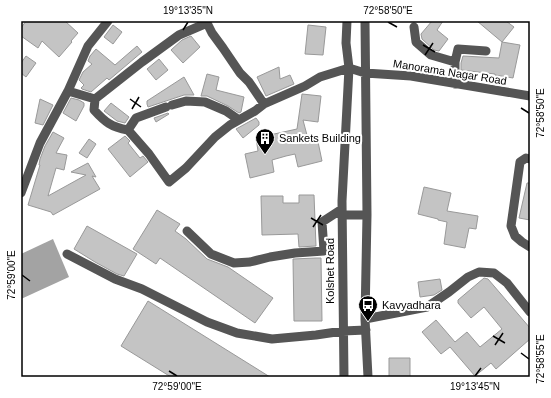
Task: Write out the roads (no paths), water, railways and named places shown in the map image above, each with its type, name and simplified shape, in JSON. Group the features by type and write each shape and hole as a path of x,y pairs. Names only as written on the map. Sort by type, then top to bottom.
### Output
{"street":[{"path":"21,192 40,143 68,91 88,46 108,21"},
{"name":"Kolshet Road","path":"344,377 342,212 349,68 346,43 346,21"},
{"path":"365,21 367,215 365,319 368,377"},
{"path":"264,104 212,33 207,22 179,35 142,62 95,99 94,110 104,121 117,128 128,130 149,154 169,182 186,168 215,137 230,125 264,104 305,86 320,77 349,68"},
{"path":"414,27 416,42 431,56 455,62"},
{"path":"455,84 455,62 458,50 486,51"},
{"name":"Manorama Nagar Road","path":"349,68 365,73 411,76 530,96"},
{"path":"68,91 95,99"},
{"path":"128,130 136,118 186,101 205,102 226,111 239,120"},
{"path":"530,159 526,158 520,162 511,226 515,236 530,248"},
{"path":"187,231 211,254 234,263 250,262 295,253 324,251 322,222 342,212 367,215"},
{"path":"67,254 115,279 142,289 207,322 238,334 272,340 343,331 366,330"},
{"path":"365,319 427,307 468,277 480,272 494,273 507,283 530,312"}],"place":[{"name":"Sankets Building","path":"265,155"},
{"name":"Kavyadhara","path":"368,322"}]}
